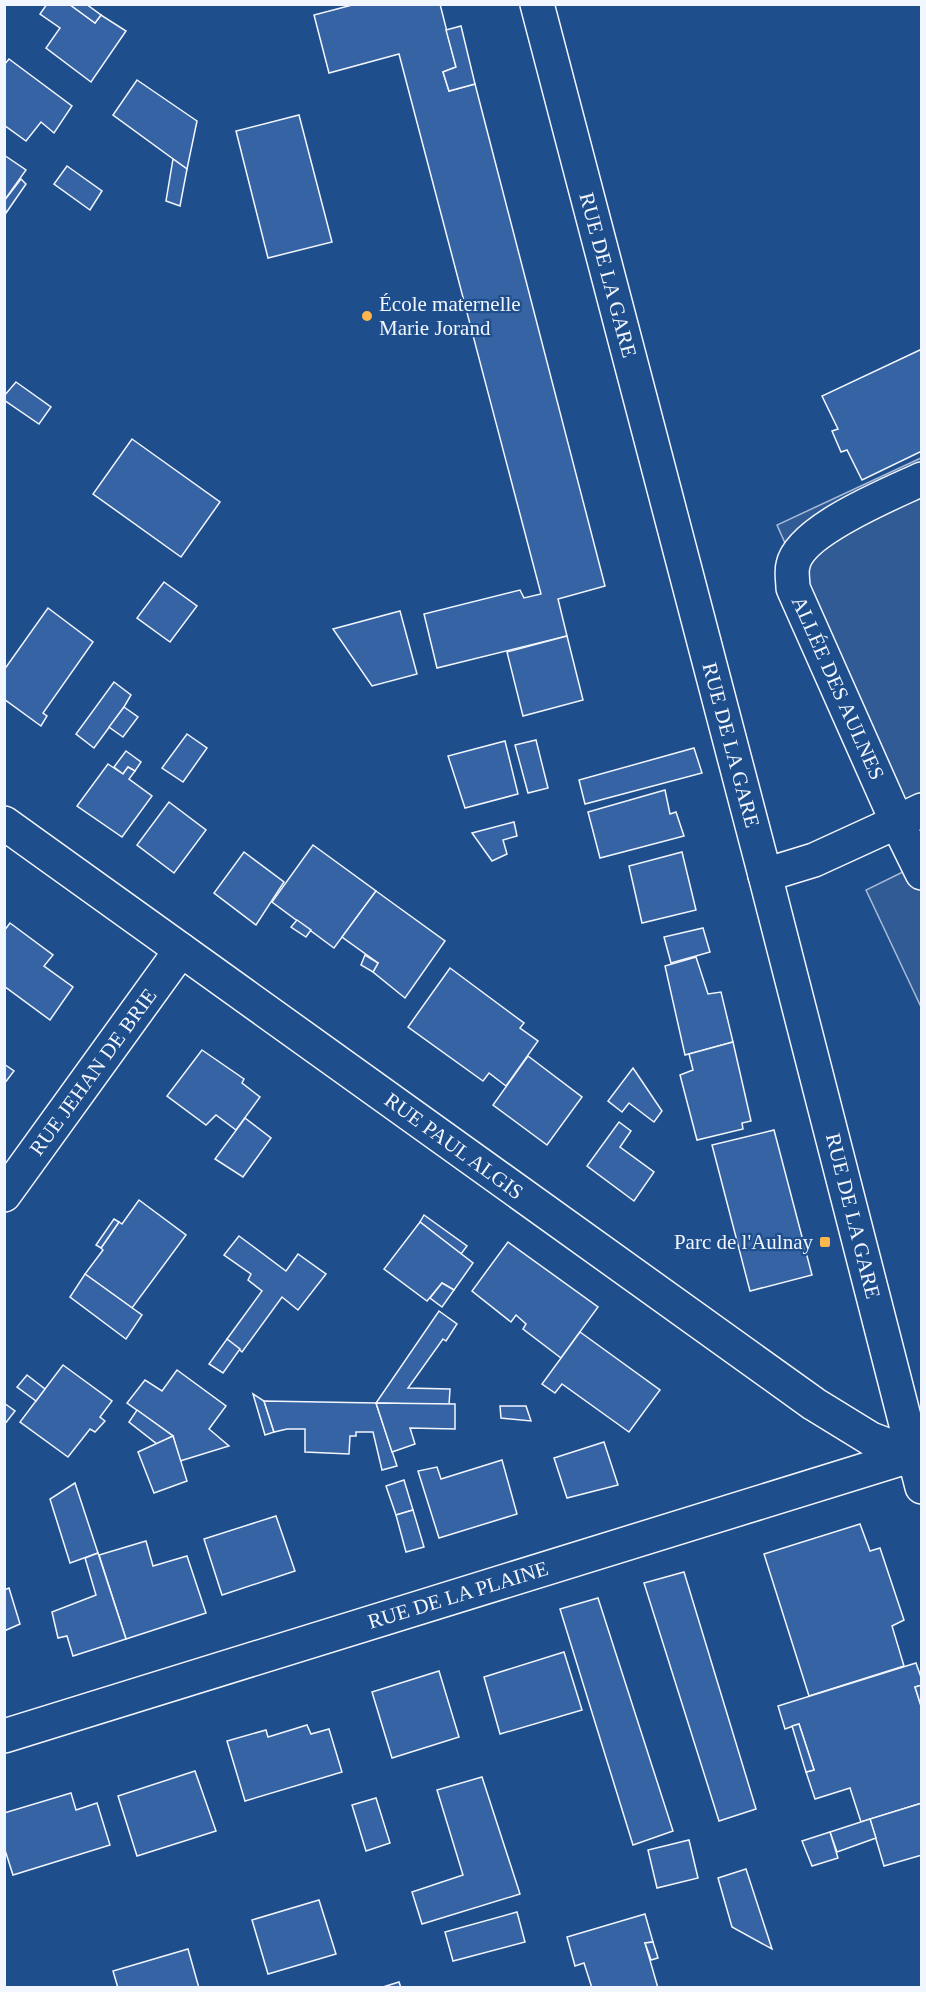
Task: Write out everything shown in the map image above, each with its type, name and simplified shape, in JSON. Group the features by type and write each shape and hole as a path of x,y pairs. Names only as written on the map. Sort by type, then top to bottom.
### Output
{"street":[{"name":"RUE DE LA GARE","path":"537,4 765,875 921,1487"},
{"name":"ALLÉE DES AULNES","path":"921,479 824,528 804,546 793,564 793,588 909,816 921,873"},
{"path":"765,875 814,860 909,816"},
{"name":"RUE PAUL ALGIS","path":"4,823 814,1404 870,1438 913,1455"},
{"name":"RUE JEHAN DE BRIE","path":"4,1195 181,950"},
{"name":"RUE DE LA PLAINE","path":"4,1736 913,1455"}],"shaded area":[{"path":"921,458 922,825 913,830 777,525"},
{"path":"921,863 921,1007 866,890"}],"building":[{"path":"47,4 69,4 95,23 101,15 126,31 91,82 46,48 60,28 40,14"},
{"path":"69,4 86,4 101,15 95,23"},
{"path":"356,4 440,4 456,67 443,72 449,91 475,84 605,586 558,599 567,636 437,668 424,614 520,590 524,598 541,594 399,54 329,73 314,15"},
{"path":"461,26 475,84 449,91 443,72 456,67 446,30"},
{"path":"9,59 72,106 54,133 41,122 26,141 4,125 4,65"},
{"path":"137,80 197,121 187,169 113,115"},
{"path":"299,115 332,242 268,258 236,131"},
{"path":"4,155 26,170 4,201"},
{"path":"173,159 187,169 180,206 166,201"},
{"path":"67,166 102,191 90,210 54,184"},
{"path":"21,179 26,184 6,213 4,201"},
{"path":"922,349 922,451 862,480 847,450 841,452 832,431 838,429 822,396"},
{"path":"16,382 51,407 39,424 4,400 4,396"},
{"path":"132,439 220,502 181,557 93,494"},
{"path":"164,582 197,606 170,642 137,618"},
{"path":"48,608 93,642 43,713 47,716 41,726 4,699 4,670"},
{"path":"400,611 417,674 372,686 333,629"},
{"path":"567,636 583,700 523,716 507,652"},
{"path":"114,682 131,695 94,748 76,734"},
{"path":"124,707 138,717 123,737 109,727"},
{"path":"187,734 207,748 183,782 162,768"},
{"path":"536,740 548,788 528,793 515,745"},
{"path":"505,741 518,794 465,808 448,756"},
{"path":"694,748 702,773 585,804 579,780"},
{"path":"126,751 141,762 135,771 128,767 123,774 114,767"},
{"path":"108,764 123,774 128,767 135,771 129,779 152,796 122,837 77,806"},
{"path":"665,790 670,814 676,812 684,836 600,858 588,812"},
{"path":"169,802 206,830 174,873 137,845"},
{"path":"514,822 517,836 503,840 507,854 492,861 472,833"},
{"path":"313,845 376,891 334,948 272,902"},
{"path":"244,852 284,882 256,925 214,893"},
{"path":"682,852 696,910 642,923 629,866"},
{"path":"376,891 445,941 405,998 373,972 378,963 342,937"},
{"path":"297,920 311,930 306,937 291,927"},
{"path":"10,923 53,955 44,966 73,987 50,1020 4,986 4,931"},
{"path":"703,928 710,952 671,963 664,937"},
{"path":"365,955 378,963 373,972 361,965"},
{"path":"696,957 708,994 721,992 733,1042 685,1055 665,966"},
{"path":"450,968 524,1023 520,1028 538,1041 506,1086 489,1073 483,1081 408,1027"},
{"path":"733,1042 751,1121 742,1123 743,1129 697,1140 680,1075 693,1070 689,1054"},
{"path":"202,1050 244,1079 242,1083 260,1097 236,1130 216,1115 206,1125 167,1096"},
{"path":"528,1056 582,1097 547,1145 493,1105"},
{"path":"4,1064 14,1071 4,1084"},
{"path":"633,1068 662,1111 654,1122 629,1103 622,1112 608,1101"},
{"path":"245,1118 271,1138 243,1177 215,1159"},
{"path":"619,1122 631,1131 620,1147 654,1172 634,1201 587,1166"},
{"path":"774,1130 812,1275 750,1291 712,1145"},
{"path":"139,1200 186,1235 132,1308 85,1274 103,1250 101,1248 119,1222 122,1224"},
{"path":"424,1215 467,1246 461,1254 420,1222"},
{"path":"114,1219 119,1222 101,1248 96,1245"},
{"path":"420,1222 473,1263 454,1290 442,1283 427,1301 384,1269"},
{"path":"239,1236 286,1271 298,1254 326,1274 298,1310 282,1297 242,1352 227,1339 262,1291 248,1280 251,1274 224,1255"},
{"path":"508,1242 598,1307 561,1358 523,1329 526,1324 516,1315 511,1322 472,1291"},
{"path":"85,1274 142,1315 126,1339 70,1297"},
{"path":"442,1283 454,1290 442,1307 430,1298"},
{"path":"439,1311 457,1324 446,1341 443,1339 408,1388 450,1389 449,1405 376,1403"},
{"path":"580,1332 660,1390 629,1432 562,1384 555,1393 542,1384"},
{"path":"227,1339 240,1349 223,1373 209,1364"},
{"path":"63,1365 112,1401 100,1417 105,1421 95,1432 90,1429 68,1457 20,1422"},
{"path":"177,1370 226,1406 209,1429 229,1446 180,1461 173,1436 127,1403 145,1380 162,1391"},
{"path":"27,1375 45,1389 36,1401 17,1387"},
{"path":"253,1394 264,1401 274,1432 265,1435"},
{"path":"264,1401 376,1403 397,1466 382,1470 373,1432 356,1432 356,1436 350,1436 349,1454 305,1452 305,1429 274,1432"},
{"path":"4,1403 15,1411 4,1425"},
{"path":"376,1403 455,1404 455,1429 410,1428 415,1444 392,1452"},
{"path":"500,1406 526,1406 531,1421 501,1418"},
{"path":"137,1410 173,1436 157,1444 129,1422"},
{"path":"173,1436 187,1481 154,1493 138,1452"},
{"path":"604,1442 618,1485 567,1498 554,1458"},
{"path":"502,1460 517,1514 439,1538 418,1471 437,1467 441,1479"},
{"path":"404,1480 413,1510 396,1515 386,1486"},
{"path":"75,1483 98,1553 70,1563 50,1499"},
{"path":"413,1510 424,1547 406,1552 396,1515"},
{"path":"276,1516 295,1571 222,1595 204,1539"},
{"path":"860,1524 870,1551 880,1548 904,1620 892,1626 904,1666 809,1696 764,1554"},
{"path":"146,1541 153,1566 187,1556 206,1613 126,1639 99,1555"},
{"path":"98,1553 126,1639 73,1656 67,1636 58,1638 52,1612 96,1595 85,1558"},
{"path":"684,1572 756,1809 719,1821 644,1583"},
{"path":"9,1588 20,1624 4,1631 4,1590"},
{"path":"598,1598 673,1831 633,1845 560,1609"},
{"path":"564,1652 582,1710 500,1734 484,1677"},
{"path":"916,1663 922,1680 922,1685 915,1687 922,1709 922,1803 861,1822 850,1788 815,1799 806,1772 814,1770 799,1724 785,1729 778,1706"},
{"path":"439,1671 459,1737 392,1758 372,1692"},
{"path":"922,1685 922,1709 915,1687"},
{"path":"799,1724 814,1770 806,1772 792,1726"},
{"path":"307,1725 311,1734 329,1729 342,1772 245,1801 227,1741 266,1730 268,1737"},
{"path":"195,1771 216,1831 137,1856 118,1796"},
{"path":"482,1777 520,1894 422,1924 412,1892 463,1875 437,1790"},
{"path":"71,1793 76,1810 97,1803 110,1845 13,1875 4,1847 4,1813"},
{"path":"376,1798 390,1843 366,1851 352,1805"},
{"path":"922,1803 922,1855 884,1866 870,1819"},
{"path":"870,1819 876,1838 837,1852 830,1832"},
{"path":"830,1832 838,1858 812,1866 802,1841"},
{"path":"689,1840 698,1878 657,1888 648,1850"},
{"path":"746,1869 772,1949 732,1927 718,1878"},
{"path":"319,1900 336,1954 268,1974 252,1920"},
{"path":"517,1912 525,1942 453,1961 445,1932"},
{"path":"645,1914 653,1942 645,1943 658,1988 592,1988 584,1963 575,1966 567,1937"},
{"path":"653,1942 658,1958 651,1960 645,1943"},
{"path":"188,1949 199,1988 118,1988 113,1971"},
{"path":"399,1982 401,1988 383,1987"}],"place":[{"name":"École maternelle Marie Jorand","path":"367,316"},
{"name":"Parc de l'Aulnay","path":"825,1242"}]}
